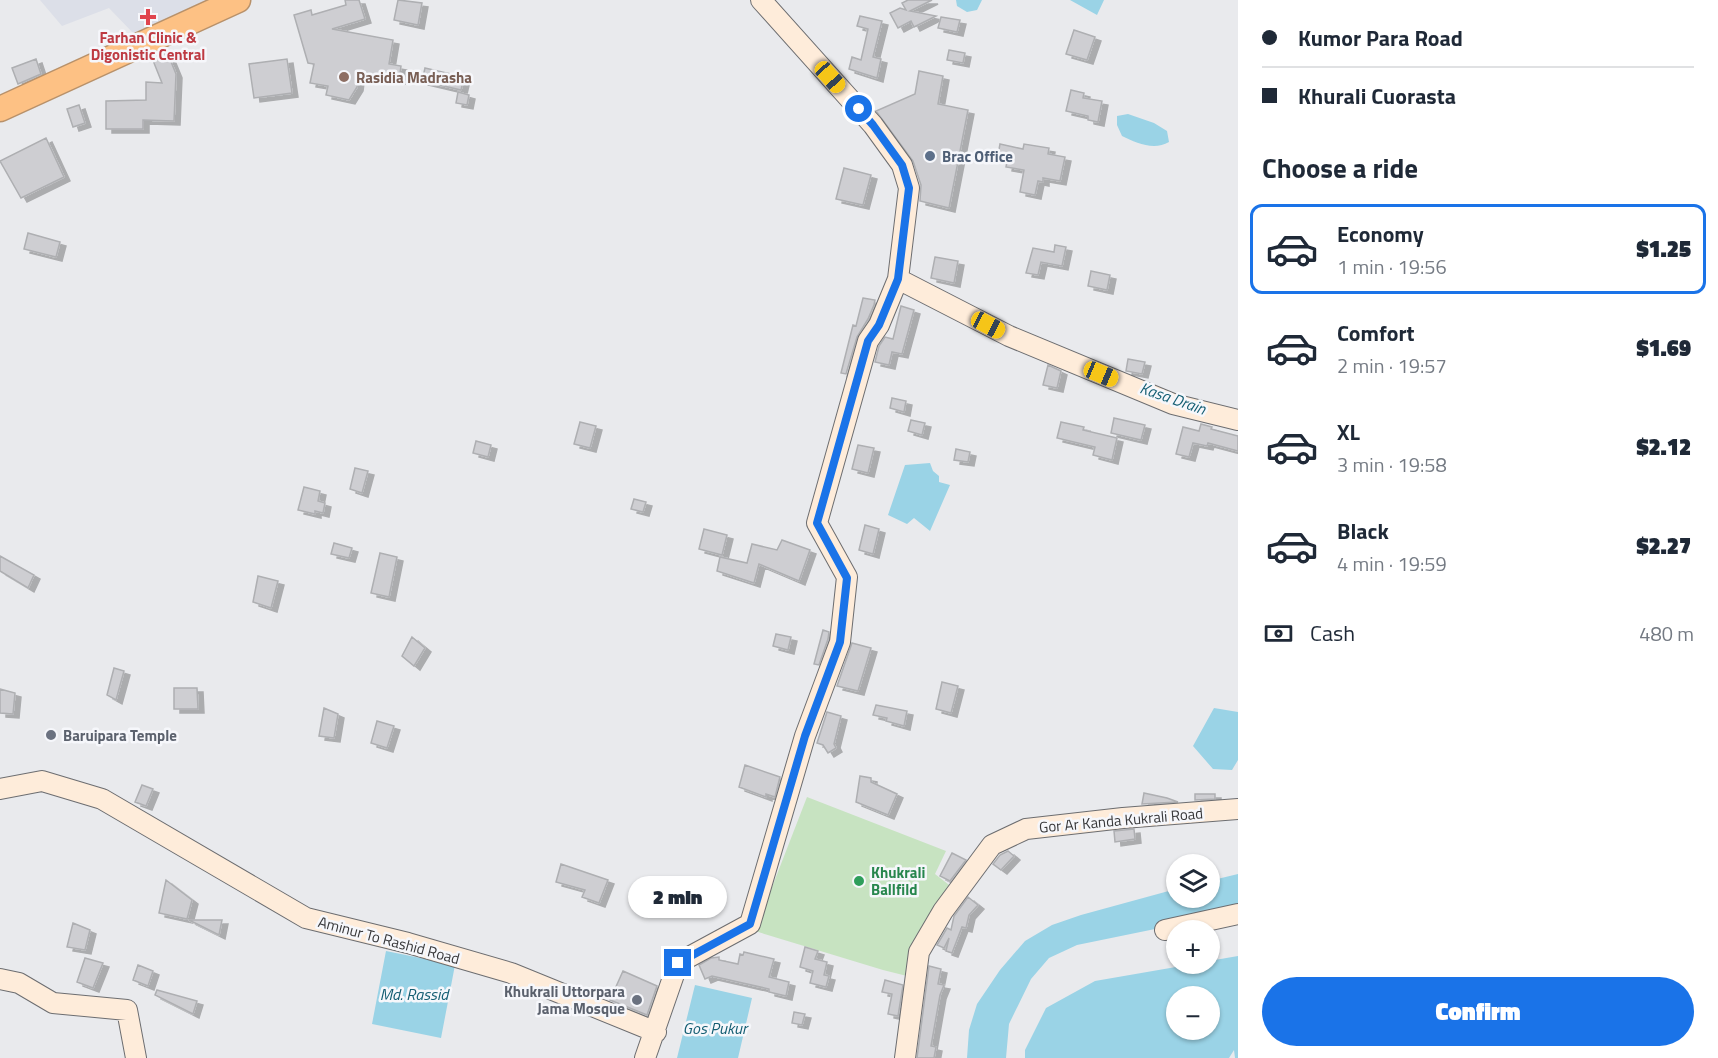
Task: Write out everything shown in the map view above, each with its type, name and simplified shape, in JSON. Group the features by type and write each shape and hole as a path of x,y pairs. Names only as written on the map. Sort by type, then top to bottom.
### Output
{"highway":[{"path":"0,109 238,0"}],"street":[{"path":"645,1058 656,1032 678,963 750,924 805,736 840,642 847,578 817,523 868,341 879,325 898,279 909,188 902,165 873,125 761,0"},
{"path":"898,279 1009,336 1173,404 1238,420"},
{"name":"Aminur To Rashid Road","path":"0,789 42,781 102,799 306,918 408,943 511,974 656,1032"},
{"name":"Gor Ar Kanda Kukrali Road","path":"905,1058 920,952 943,911 992,845 1026,829 1123,818 1238,809"},
{"path":"1165,930 1238,914"},
{"path":"0,979 19,983 53,1003 127,1010 136,1058"}],"shaded area":[{"name":"Farhan Clinic & Digonistic Central","path":"40,0 215,0 136,36 109,8 62,26"}],"green space":[{"name":"Khukrali Ballfild","path":"807,797 946,851 935,874 953,888 911,977 755,931"}],"water":[{"path":"956,0 982,0 977,10 967,12 957,6"},
{"path":"1070,0 1104,0 1097,15"},
{"path":"1128,114 1154,123 1167,131 1169,142 1151,146 1122,136 1117,125 1117,116"},
{"path":"930,463 933,471 939,476 939,482 950,485 930,531 914,518 907,524 888,515 905,465"},
{"path":"1214,708 1238,712 1238,760 1232,770 1213,769 1193,746"},
{"path":"1238,874 1238,912 1199,920 1166,920 1166,927 1077,945 1049,958 1031,979 1009,1024 1006,1058 967,1058 969,1030 977,1004 1000,970 1025,941 1052,925 1166,892 1166,908 1220,908 1220,878"},
{"name":"Md. Rassid","path":"386,951 455,965 441,1038 372,1024"},
{"path":"1238,956 1238,1058 1235,1058 1234,1050 1229,1058 1025,1058 1025,1050 1046,1008 1095,981 1166,969 1166,974 1220,974 1220,959"},
{"name":"Gos Pukur","path":"695,985 752,998 738,1058 677,1058"}],"building":[{"path":"345,0 359,0 365,19 332,29 393,40 389,64 401,66 399,80 359,72 357,87 349,100 326,95 328,86 310,83 314,64 308,63 294,15 311,10 312,15 346,5"},
{"path":"398,0 422,3 418,25 394,20"},
{"path":"908,0 932,0 910,11 936,16 914,27 911,21 898,28 890,13 900,8 906,10 902,3"},
{"path":"860,16 882,21 873,57 881,59 877,78 849,69 852,57 861,60 868,29 857,26"},
{"path":"941,17 960,20 957,32 938,28"},
{"path":"1074,30 1095,37 1087,60 1066,54"},
{"path":"949,50 965,53 963,63 947,60"},
{"path":"167,52 176,74 174,121 143,120 143,129 106,129 106,101 146,100 146,82 162,83 152,58"},
{"path":"36,59 41,74 18,84 12,68"},
{"path":"287,59 292,93 254,98 249,64"},
{"path":"425,68 464,77 461,90 422,81"},
{"name":"Brac Office","path":"919,71 943,76 938,104 968,110 949,208 920,201 921,185 913,161 876,111 915,94"},
{"path":"1071,90 1084,93 1083,98 1102,101 1098,122 1088,120 1088,116 1066,111"},
{"path":"458,92 469,95 467,105 456,103"},
{"path":"79,105 85,123 73,127 67,109"},
{"path":"46,138 64,177 21,198 0,161"},
{"path":"1000,144 1023,149 1024,144 1049,148 1048,154 1065,157 1060,181 1043,178 1043,182 1038,181 1035,195 1020,192 1024,170 1006,167 1008,157 998,155"},
{"path":"844,168 871,175 863,205 836,199"},
{"path":"28,233 60,242 56,257 24,249"},
{"path":"1055,245 1066,247 1062,266 1041,262 1038,275 1026,273 1033,248 1054,252"},
{"path":"935,257 958,261 954,283 931,278"},
{"path":"1091,271 1110,275 1107,290 1088,286"},
{"path":"863,298 875,300 874,305 857,337 846,374 841,373 853,325 856,326"},
{"path":"901,306 914,310 902,354 892,352 889,365 875,362 879,346 885,337 893,339"},
{"path":"1128,359 1145,362 1142,374 1126,371"},
{"path":"1048,365 1061,371 1057,388 1043,385"},
{"path":"892,398 906,401 904,412 890,408"},
{"path":"1114,418 1145,425 1141,440 1111,433"},
{"path":"911,420 925,423 922,435 908,431"},
{"path":"580,422 596,426 590,448 574,444"},
{"path":"1061,422 1117,438 1112,460 1093,455 1095,447 1057,438"},
{"path":"1201,424 1238,436 1238,451 1208,443 1207,446 1193,443 1189,457 1176,454 1183,427 1199,431"},
{"path":"476,441 491,445 488,457 473,453"},
{"path":"858,445 874,448 868,473 852,469"},
{"path":"956,449 970,452 968,462 954,460"},
{"path":"355,468 368,471 362,493 350,489"},
{"path":"304,487 320,491 318,501 325,503 323,513 315,511 315,514 298,510"},
{"path":"634,499 646,502 643,512 631,509"},
{"path":"865,525 879,529 873,554 859,550"},
{"path":"704,529 727,535 722,555 699,549"},
{"path":"782,540 810,550 799,581 759,564 754,583 717,571 720,557 747,563 752,544 777,550"},
{"path":"334,543 352,548 349,558 331,554"},
{"path":"380,553 397,557 389,597 371,593"},
{"path":"0,556 34,575 28,588 0,571"},
{"path":"258,576 278,581 271,608 253,602"},
{"path":"823,630 829,632 819,665 814,664"},
{"path":"776,634 791,637 788,650 773,646"},
{"path":"412,637 425,648 414,666 402,656"},
{"path":"852,643 871,648 858,691 837,686"},
{"path":"114,668 124,671 116,700 107,695"},
{"path":"942,682 958,686 951,713 936,709"},
{"path":"174,688 197,688 198,709 174,709"},
{"path":"0,689 15,693 13,714 0,713"},
{"path":"876,705 907,711 904,726 886,721 887,718 873,715"},
{"path":"324,708 338,714 334,738 319,736"},
{"path":"827,712 841,716 834,744 836,748 828,753 823,745 817,743"},
{"path":"377,721 394,726 387,748 371,743"},
{"path":"745,765 780,777 775,797 766,794 766,797 739,787"},
{"path":"860,776 871,778 871,782 897,794 888,815 856,802"},
{"path":"142,785 153,789 146,806 135,802"},
{"path":"1144,793 1167,798 1178,802 1142,804"},
{"path":"1195,794 1215,794 1215,799 1195,800"},
{"path":"1134,829 1135,839 1115,842 1114,831"},
{"path":"1008,851 1014,856 1001,870 993,864 1000,855"},
{"path":"952,853 966,860 950,881 940,876"},
{"path":"561,864 608,880 599,903 582,897 585,890 556,882"},
{"path":"166,880 192,900 187,919 159,913"},
{"path":"968,897 978,905 969,915 966,928 962,927 952,953 946,951 949,938 944,948 937,945 947,928 951,930 954,916"},
{"path":"189,920 222,920 219,935"},
{"path":"73,923 90,930 85,950 67,947"},
{"path":"805,947 818,951 815,959 827,962 824,975 829,976 826,987 810,983 813,971 800,967"},
{"path":"744,952 774,959 769,977 789,982 786,996 769,992 769,989 712,976 705,979 699,965 711,958 719,957 719,960 738,964 740,954 743,955"},
{"path":"85,958 103,963 93,988 77,982"},
{"path":"138,965 153,971 148,986 133,980"},
{"path":"929,966 941,969 938,984 944,985 940,995 931,1046 936,1047 934,1058 917,1058"},
{"path":"623,971 657,986 647,1015 610,1000"},
{"path":"885,980 903,985 898,1016 888,1014 892,994 882,992"},
{"path":"157,990 197,1001 193,1014 155,995"},
{"path":"794,1012 805,1014 802,1025 792,1023"}],"place":[{"name":"Farhan Clinic & Digonistic Central","path":"148,17"},
{"name":"Rasidia Madrasha","path":"344,77"},
{"name":"Brac Office","path":"930,156"},
{"name":"Baruipara Temple","path":"51,735"},
{"name":"Khukrali Ballfild","path":"859,881"},
{"name":"Khukrali Uttorpara Jama Mosque","path":"637,1000"}],"route":[{"path":"678,963 750,924 805,736 840,642 847,578 817,523 868,341 879,325 898,279 909,188 902,165 859,109"}],"water label":[{"name":"Kasa Drain","path":"1173,398"}]}
